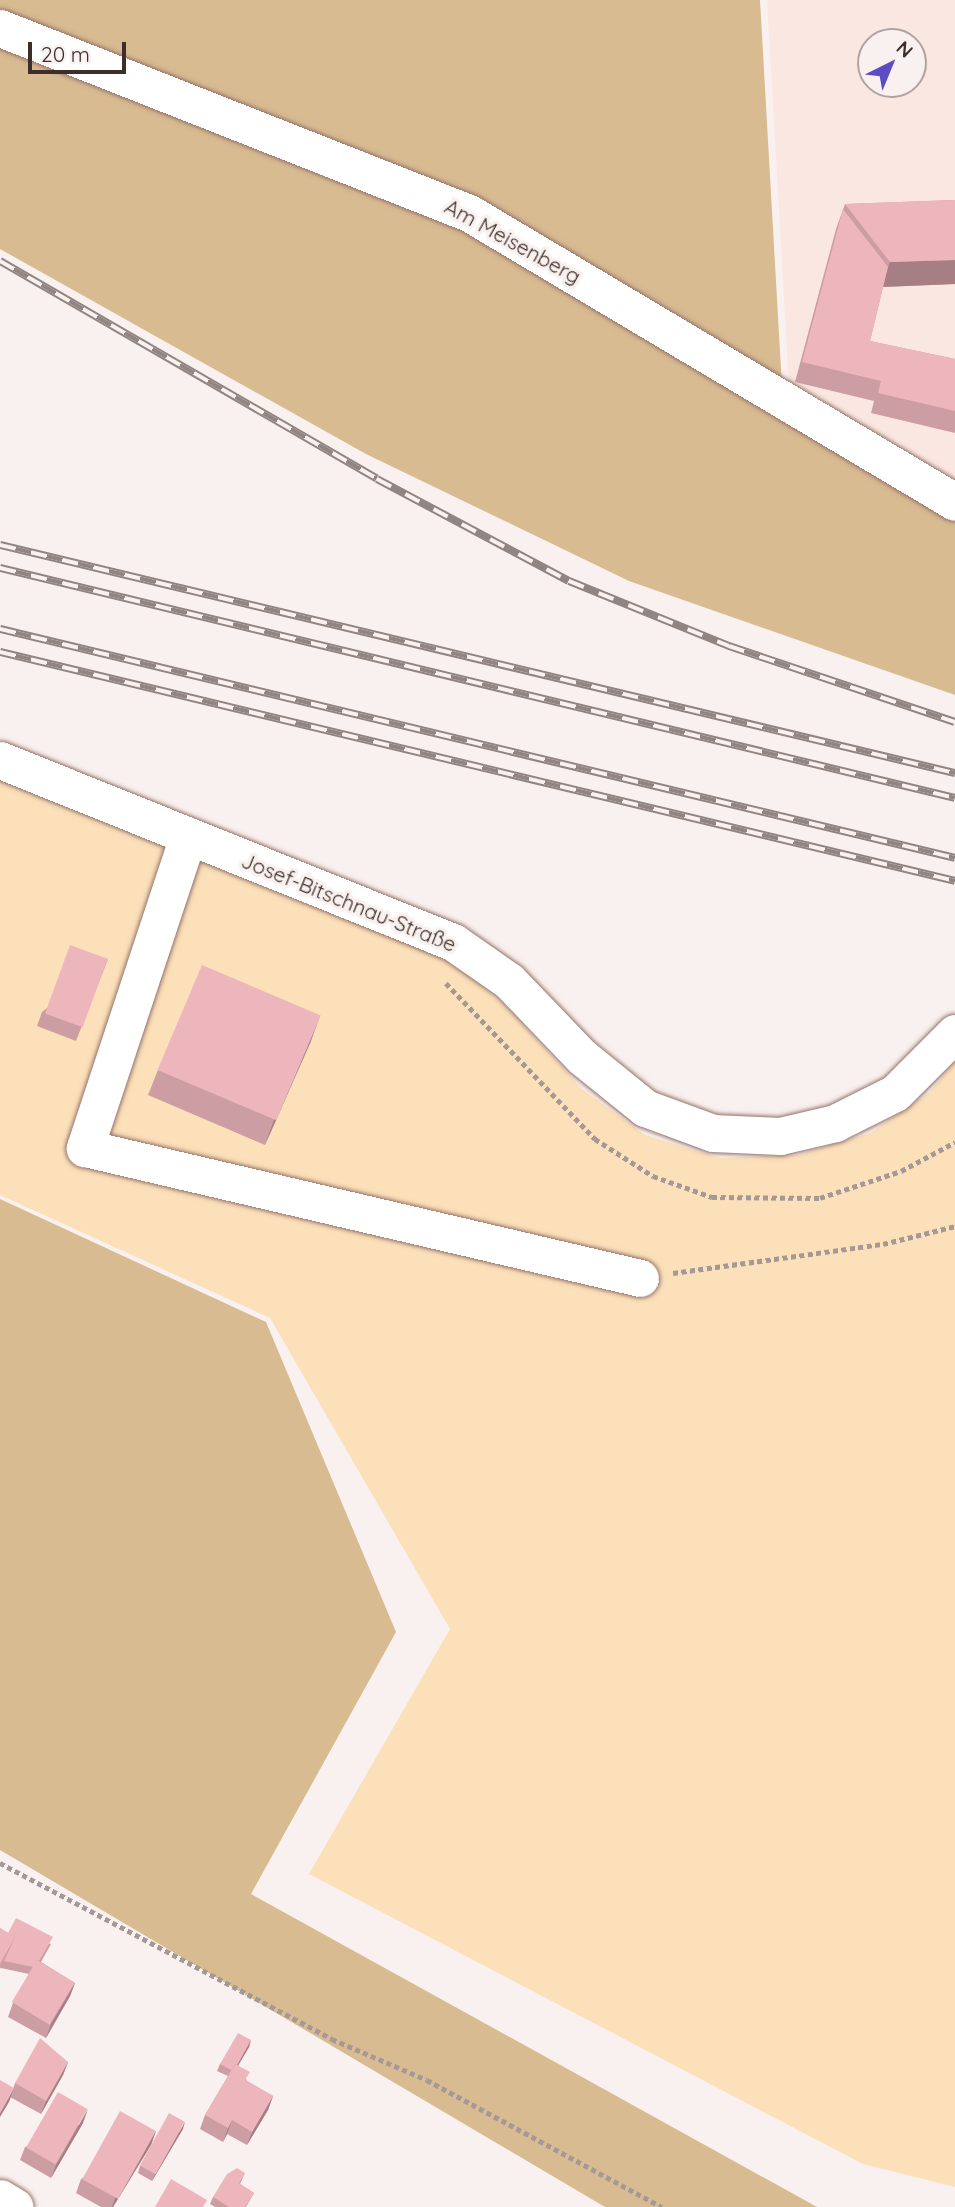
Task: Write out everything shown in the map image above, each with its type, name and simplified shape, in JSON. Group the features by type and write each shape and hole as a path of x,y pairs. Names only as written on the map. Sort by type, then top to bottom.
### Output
{"street":[{"name":"Am Meisenberg","path":"0,28 469,213 955,502"},
{"name":"Josef-Bitschnau-Straße","path":"0,760 453,942 509,981 582,1056 645,1108 713,1133 780,1136 835,1123 895,1093 955,1033"},
{"path":"188,836 85,1147 640,1278"},
{"path":"0,2198 15,2207"}],"path":[{"path":"640,1278 883,1244 955,1226"},
{"path":"0,1863 332,2039 427,2080 662,2207"}],"shaded area":[{"path":"0,0 760,0 782,387 955,517 955,695 629,581 366,454 0,249"},
{"path":"767,0 955,0 955,488 789,386"},
{"path":"0,773 443,953 505,1005 582,1089 645,1135 720,1158 798,1155 870,1133 929,1093 955,1061 955,2187 863,2164 309,1874 450,1629 270,1318 0,1195"},
{"path":"0,1199 266,1322 396,1632 251,1894 817,2207 605,2207 0,1850"}],"building":[{"path":"955,200 955,260 890,262 845,204"},
{"path":"843,209 888,267 870,341 955,359 955,411 878,393 881,381 802,362"},
{"path":"70,945 108,959 83,1027 45,1014"},
{"path":"202,965 321,1015 276,1120 157,1070"},
{"path":"16,1918 53,1937 33,1967 4,1961 15,1937 8,1933"},
{"path":"0,1928 15,1937 0,1964"},
{"path":"37,1960 75,1983 49,2025 12,2002"},
{"path":"238,2033 251,2040 237,2065 231,2070 220,2064"},
{"path":"40,2038 68,2062 46,2101 15,2083"},
{"path":"235,2064 250,2072 245,2080 273,2096 252,2132 232,2120 228,2128 205,2115"},
{"path":"0,2080 14,2088 0,2113"},
{"path":"58,2092 87,2109 55,2164 26,2147"},
{"path":"120,2111 156,2131 118,2199 82,2179"},
{"path":"169,2113 185,2122 156,2174 140,2165"},
{"path":"237,2168 245,2173 239,2183 254,2193 245,2207 229,2207 213,2197 227,2174"},
{"path":"171,2179 207,2200 203,2207 155,2207"}],"railway":[{"path":"0,261 377,479 569,581 729,646 955,722"},
{"path":"0,545 955,773"},
{"path":"0,568 955,798"},
{"path":"0,629 955,858"},
{"path":"0,652 955,881"}]}
